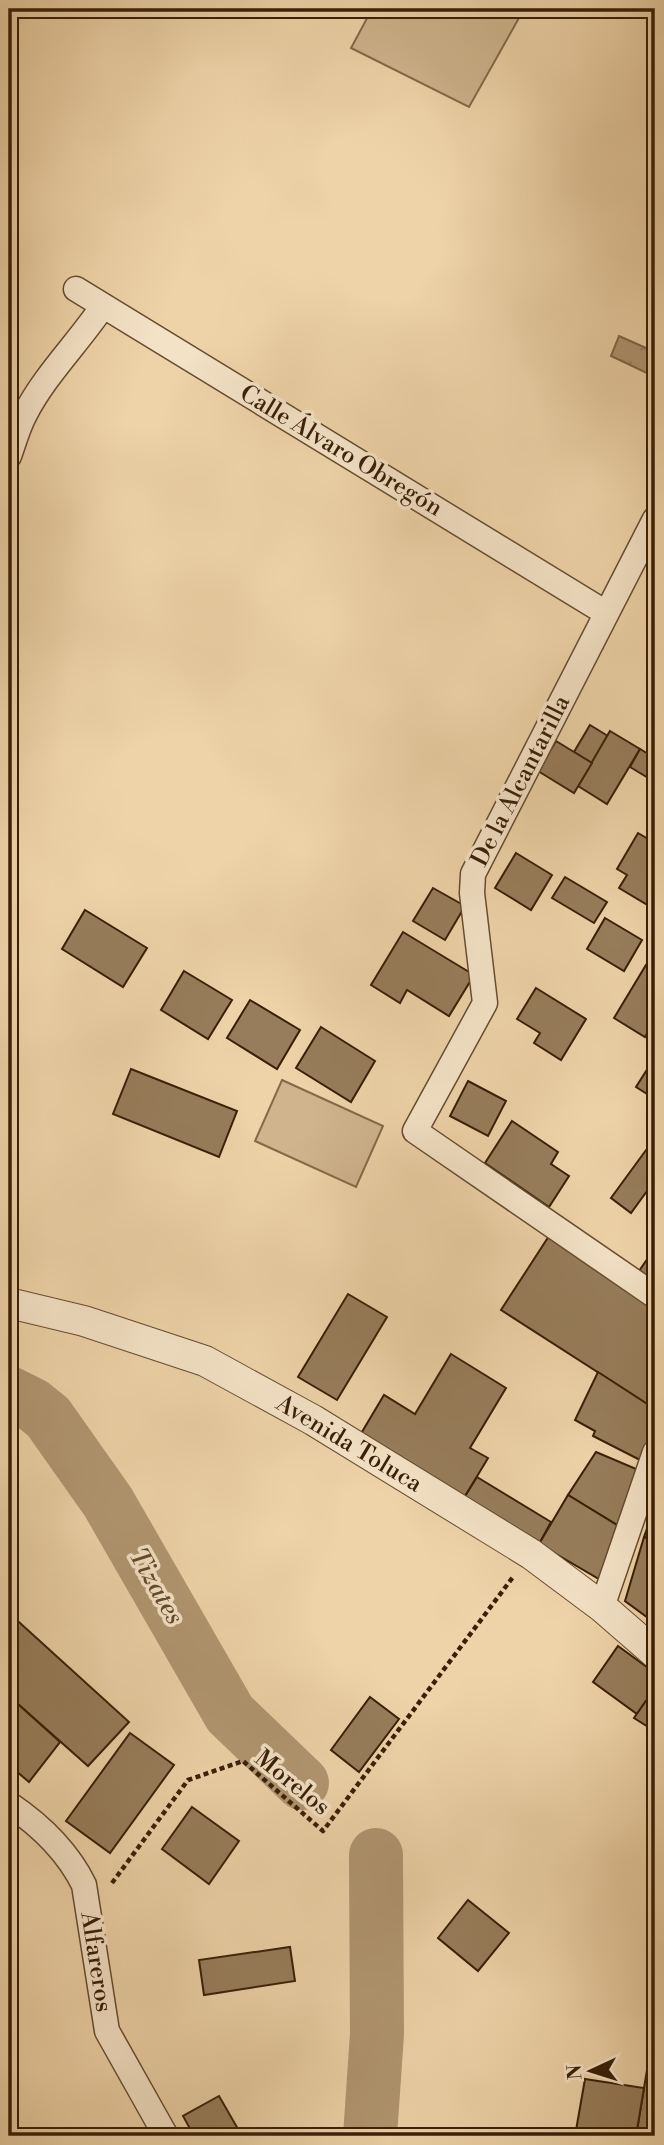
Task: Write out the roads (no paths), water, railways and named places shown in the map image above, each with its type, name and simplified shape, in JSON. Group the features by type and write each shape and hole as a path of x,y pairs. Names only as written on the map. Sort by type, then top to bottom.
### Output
{"street":[{"name":"Calle Álvaro Obregón","path":"76,289 606,613"},
{"path":"9,456 25,414 52,371 103,306"},
{"name":"De la Alcantarilla","path":"655,519 472,874 485,1003 415,1130 655,1297"},
{"name":"Avenida Toluca","path":"9,1303 84,1321 205,1361 313,1420 531,1554 602,1607 655,1653"},
{"path":"602,1607 655,1452"},
{"name":"Alfareros","path":"9,1804 37,1824 76,1868 84,1885 90,1913 107,2031 166,2136"}],"water":[{"path":"619,336 655,352 655,377 611,356"}],"waterway":[{"name":"Tizates","path":"9,1393 33,1405 48,1417 108,1502 230,1714 302,1783"},
{"name":"Tizates","path":"370,2136 377,2034 376,1855"}]}
